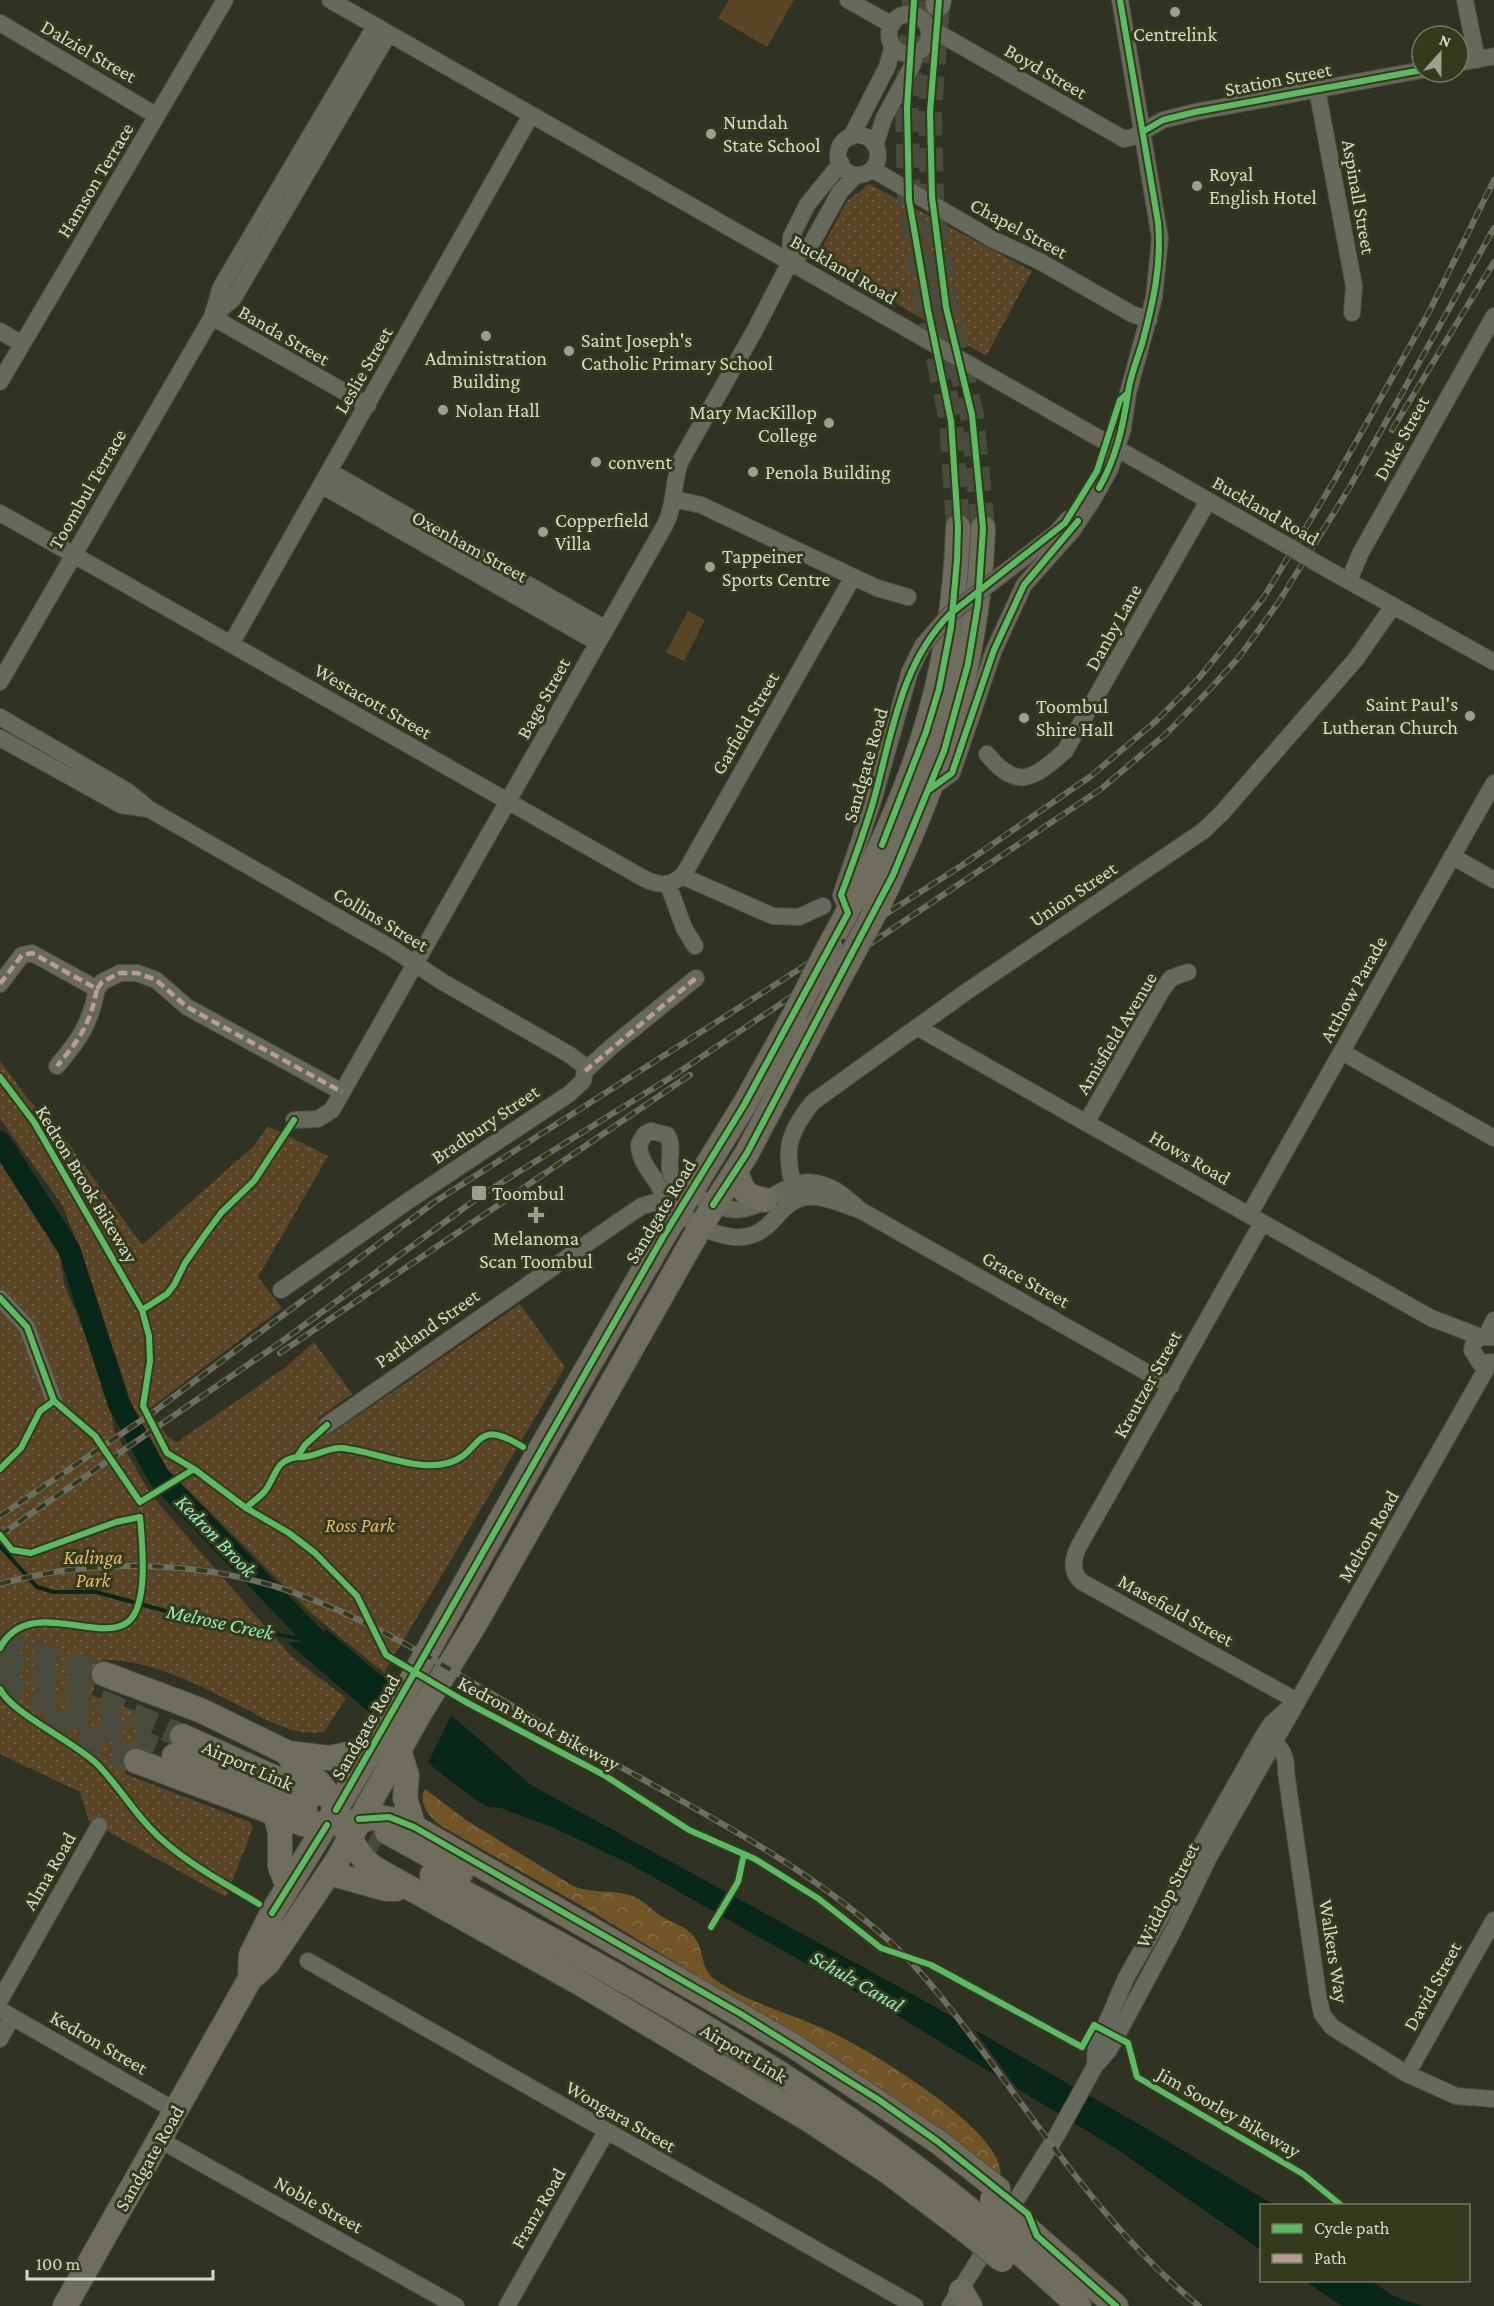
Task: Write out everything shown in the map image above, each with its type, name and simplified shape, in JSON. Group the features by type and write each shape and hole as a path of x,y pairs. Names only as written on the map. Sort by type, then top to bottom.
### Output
{"highway":[{"name":"Sandgate Road","path":"66,2306 250,1979 268,1963 329,1873 343,1823 375,1743 678,1201 744,1106 848,913 882,845 926,732 951,627 958,527"},
{"name":"Sandgate Road","path":"250,1979 251,1955 288,1887 343,1823 399,1749 475,1624 707,1215 736,1171 873,916 903,854 954,722 968,664 978,604 983,528"},
{"path":"736,1171 744,1193 749,1197 765,1200"},
{"path":"104,1674 189,1706 288,1753 329,1758 375,1743"},
{"name":"Airport Link","path":"178,1746 309,1802"},
{"path":"399,1749 407,1776 405,1798 414,1827"},
{"path":"288,1753 294,1766 319,1783 368,1863 410,1889 583,1985 806,2118 896,2178 985,2210 1116,2306"},
{"path":"136,1761 276,1816 303,1824 343,1823 389,1817 414,1827 694,1987 816,2060 937,2141 985,2210"},
{"path":"276,1816 280,1833 280,1866 288,1887"},
{"name":"Airport Link","path":"383,1840 596,1948 823,2081 914,2140 985,2210 1020,2236 1078,2306"},
{"path":"329,1873 386,1889 410,1889"},
{"path":"1020,2236 1060,2306"}],"street":[{"name":"Hamson Terrace","path":"0,382 225,0"},
{"name":"Buckland Road","path":"330,0 1318,564 1494,662"},
{"path":"848,0 892,25"},
{"name":"Sandgate Road","path":"930,789 952,773 983,678 1021,591 1032,574 1062,543 1081,518 1110,469 1111,446 1120,400 1128,393 1149,320 1157,278 1160,238 1144,131 1120,0"},
{"path":"1465,0 1477,60"},
{"path":"875,145 865,136 851,137 846,140 839,151 841,164 850,173 864,172 878,158 875,145 881,125 912,66 916,53 926,45 928,27 920,17 901,16 892,25 889,36 893,46 904,53 916,53"},
{"name":"Dalziel Street","path":"0,23 158,116"},
{"name":"Boyd Street","path":"928,27 1114,136 1129,139 1144,131"},
{"name":"Toombul Terrace","path":"0,682 212,317 221,287 381,31"},
{"path":"851,137 887,66 893,46"},
{"path":"1470,61 1494,56"},
{"name":"Station Street","path":"1144,131 1163,120 1178,116 1410,72"},
{"name":"Aspinall Street","path":"1317,89 1354,286 1352,313"},
{"name":"Leslie Street","path":"231,644 531,115"},
{"name":"Bage Street","path":"294,1120 307,1121 326,1116 416,964 665,525 674,499 676,476 681,460 755,330 789,262 791,237 807,205 841,164"},
{"name":"Bage Street","path":"789,262 810,246 840,192 864,172"},
{"name":"Chapel Street","path":"864,172 1001,244 1041,262 1132,314 1149,320"},
{"name":"Duke Street","path":"1349,581 1360,554 1494,316"},
{"name":"Banda Street","path":"212,317 368,405"},
{"path":"0,331 22,344"},
{"name":"Sandgate Road","path":"848,913 841,895 873,801 910,671 923,645 950,614 1065,523 1111,446"},
{"name":"Oxenham Street","path":"325,478 602,636"},
{"path":"674,499 701,505 891,594 908,597"},
{"name":"Danby Lane","path":"987,754 1005,772 1016,777 1029,778 1039,774 1065,751 1208,501"},
{"name":"Westacott Street","path":"0,513 72,556 653,883 675,880 773,916 799,917 824,906"},
{"name":"Garfield Street","path":"675,880 853,577"},
{"name":"Union Street","path":"795,1192 788,1147 803,1115 828,1089 1203,831 1221,814 1356,659 1393,606"},
{"name":"Collins Street","path":"0,717 127,791 149,809 570,1056 583,1065 585,1071"},
{"name":"Collins Street","path":"0,738 121,805 149,809"},
{"name":"Atthow Parade","path":"1256,1219 1342,1052 1494,783"},
{"path":"1452,856 1494,880"},
{"path":"675,880 684,928 694,946"},
{"path":"0,984 22,955 32,953 97,989"},
{"name":"Amisfield Avenue","path":"1086,1123 1162,990 1171,978 1188,972"},
{"path":"57,1066 84,1032 94,1011 97,989 102,982 120,973 137,973 156,980 187,1007 342,1092"},
{"name":"Bradbury Street","path":"281,1290 408,1201 569,1094 583,1081 585,1071 696,978"},
{"name":"Hows Road","path":"917,1027 1443,1324 1486,1346"},
{"path":"1342,1052 1494,1138"},
{"name":"Grace Street","path":"678,1201 670,1166 672,1146 667,1135 651,1131 641,1139 639,1150 657,1182 678,1201 707,1215 726,1236 752,1235 768,1226 795,1192"},
{"name":"Parkland Street","path":"327,1425 642,1206 657,1182"},
{"name":"Grace Street","path":"678,1201 707,1215 741,1211 765,1200 795,1192 815,1182 829,1186 860,1210 1171,1386"},
{"name":"Parkland Street","path":"642,1206 678,1201"},
{"name":"Kreutzer Street","path":"1074,1567 1079,1546 1171,1386 1256,1219"},
{"path":"0,1298 27,1327 54,1401"},
{"name":"Melton Road","path":"1268,1741 1297,1701 1473,1391 1480,1385 1486,1346"},
{"name":"Masefield Street","path":"1074,1567 1076,1576 1082,1582 1297,1701"},
{"path":"1264,1684 1272,1698 1270,1724"},
{"name":"Melton Road","path":"1268,1741 1270,1724 1297,1701"},
{"name":"Widdop Street","path":"960,2301 1095,2066 1108,2050 1173,1931 1209,1857 1266,1758 1268,1741"},
{"name":"Widdop Street","path":"1095,2066 1096,2047 1126,1978 1268,1741"},
{"name":"Walkers Way","path":"1268,1741 1284,1752 1322,2014 1339,2032 1407,2074 1456,2096 1494,2099"},
{"path":"1266,1758 1276,1761 1286,1772"},
{"name":"Alma Road","path":"0,2000 99,1826"},
{"name":"David Street","path":"1407,2074 1494,1920"},
{"name":"Wongara Street","path":"308,1961 915,2306"},
{"path":"0,2039 6,2014"},
{"name":"Kedron Street","path":"6,2014 176,2111"},
{"name":"Franz Road","path":"507,2306 606,2132"},
{"name":"Noble Street","path":"160,2139 456,2306"}],"green space":[{"path":"729,0 794,0 767,47 718,18"},
{"path":"869,184 1032,271 986,356 817,257 847,201"},
{"path":"688,611 705,620 684,661 666,652"},
{"name":"Ross Park","path":"0,1061 29,1100 63,1136 142,1245 254,1146 268,1126 328,1156 258,1277 282,1308 149,1409 167,1436 177,1442 286,1367 314,1342 352,1394 318,1418 331,1434 520,1304 565,1367 384,1673 311,1613 167,1469 134,1412 88,1272 63,1206 0,1119"},
{"name":"Kalinga Park","path":"0,1158 58,1241 64,1284 107,1387 114,1430 151,1495 291,1656 346,1698 324,1732 302,1732 272,1722 174,1675 138,1664 102,1660 92,1695 141,1713 125,1774 250,1822 253,1827 226,1897 89,1821 80,1792 0,1754"},
{"path":"425,1789 466,1820 573,1886 581,1889 616,1892 642,1901 661,1916 694,1936 708,1973 717,1981 758,2002 847,2040 934,2095 985,2141 998,2162 999,2180 773,2022 594,1913 443,1827 426,1811 423,1800"}],"water":[{"name":"Schulz Canal","path":"326,1629 379,1674 457,1720 531,1785 912,1994 1137,2123 1272,2204 1260,2204 1260,2249 1115,2148 893,2013 630,1864 554,1828 501,1808 488,1807 473,1798 439,1772 287,1642 317,1642"},
{"path":"1306,2282 1373,2282 1391,2295 1422,2306 1342,2306"}],"pier":[{"path":"392,1678 452,1714 427,1765 370,1716"},
{"path":"951,2014 970,2024 1022,2095 1004,2084"}],"waterway":[{"name":"Kedron Brook","path":"0,1142 69,1249 119,1404 159,1477 338,1663"},
{"name":"Melrose Creek","path":"0,1546 37,1587 54,1592 96,1592 184,1616 317,1642"}],"tunnel":[{"path":"914,0 907,108 909,200 928,310 951,421 958,527"},
{"path":"938,4 930,112 932,197 946,307 972,415 983,528"},
{"path":"0,1639 67,1664 104,1674"},
{"path":"0,1659 182,1736"},
{"path":"0,1683 174,1756"},
{"path":"48,1720 136,1761"},
{"path":"336,1825 379,1847"}],"railway":[{"path":"0,1516 152,1413 436,1201 961,866 1091,776 1156,721 1199,678 1264,597 1334,481 1429,312 1494,180"},
{"path":"0,1535 281,1342 483,1194 673,1076 1101,789 1167,733 1240,656 1278,603 1348,490 1494,228"},
{"path":"1392,430 1494,262"},
{"path":"280,1353 690,1075"},
{"path":"0,1584 63,1571 128,1566 192,1569 224,1574 294,1593 332,1608 408,1645 736,1832 826,1890 905,1956 955,2015 1093,2198 1143,2255 1199,2306"}],"marked path":[{"path":"0,984 22,955 32,953 97,989 83,1031 57,1066"},
{"path":"97,989 102,982 120,973 137,973 156,980 187,1007 342,1092"},
{"path":"585,1071 696,978"}],"cycle path":[{"path":"882,845 926,732 939,689 951,627 957,560 958,527 951,421 928,310 909,200 907,108 914,0"},
{"path":"713,1205 747,1153 893,875 944,751 968,664 978,604 983,528 972,415 946,307 932,197 930,112 939,0"},
{"path":"1099,488 1110,465 1121,430 1130,381 1153,299 1159,253 1158,222 1120,0"},
{"path":"1144,131 1163,120 1195,112 1410,72"},
{"path":"336,1810 663,1237 744,1105 848,913 841,895 870,811 900,700 920,654 933,633 950,614 1065,523 1097,471 1120,400 1128,393"},
{"path":"930,789 952,773 994,650 1024,585 1078,521"},
{"name":"Kedron Brook Bikeway","path":"0,1077 34,1122 142,1310 149,1336 150,1361 143,1406 167,1453 194,1469 246,1508 289,1533 315,1553 357,1596 386,1655 464,1701 604,1775 689,1830 755,1859 819,1899 881,1948 931,1965 1082,2047 1094,2025 1128,2043 1137,2077 1303,2174 1340,2204"},
{"path":"142,1310 167,1294 204,1236 221,1213 254,1181 294,1120"},
{"path":"0,1298 27,1327 54,1401"},
{"path":"54,1401 95,1436 140,1502 194,1469"},
{"path":"0,1469 21,1448 40,1411 54,1401"},
{"path":"246,1508 265,1491 280,1465 297,1457 305,1445 327,1425"},
{"path":"297,1457 342,1448 409,1463 436,1465 459,1458 486,1435 507,1438 523,1447"},
{"path":"0,1535 12,1550 31,1553 116,1522 140,1517 143,1571 139,1601 129,1621 117,1627 101,1628 46,1622 28,1625 12,1632 0,1648"},
{"path":"0,1689 17,1708 97,1764 143,1820 174,1850 259,1904"},
{"path":"359,1819 389,1817 414,1827 741,2014 879,2100 937,2141 1028,2214 1037,2236 1116,2306"},
{"path":"272,1913 327,1825"},
{"path":"711,1927 738,1882 744,1854"}],"place":[{"name":"Centrelink","path":"1175,12"},
{"name":"Nundah State School","path":"711,134"},
{"name":"Royal English Hotel","path":"1197,186"},
{"name":"Administration Building","path":"486,336"},
{"name":"Saint Joseph's Catholic Primary School","path":"569,351"},
{"name":"Nolan Hall","path":"443,410"},
{"name":"Mary MacKillop College","path":"829,423"},
{"name":"convent","path":"596,462"},
{"name":"Penola Building","path":"753,472"},
{"name":"Copperfield Villa","path":"543,532"},
{"name":"Tappeiner Sports Centre","path":"710,567"},
{"name":"Saint Paul's Lutheran Church","path":"1470,716"},
{"name":"Toombul Shire Hall","path":"1024,718"},
{"name":"Toombul","path":"479,1193"},
{"name":"Melanoma Scan Toombul","path":"536,1215"}]}
